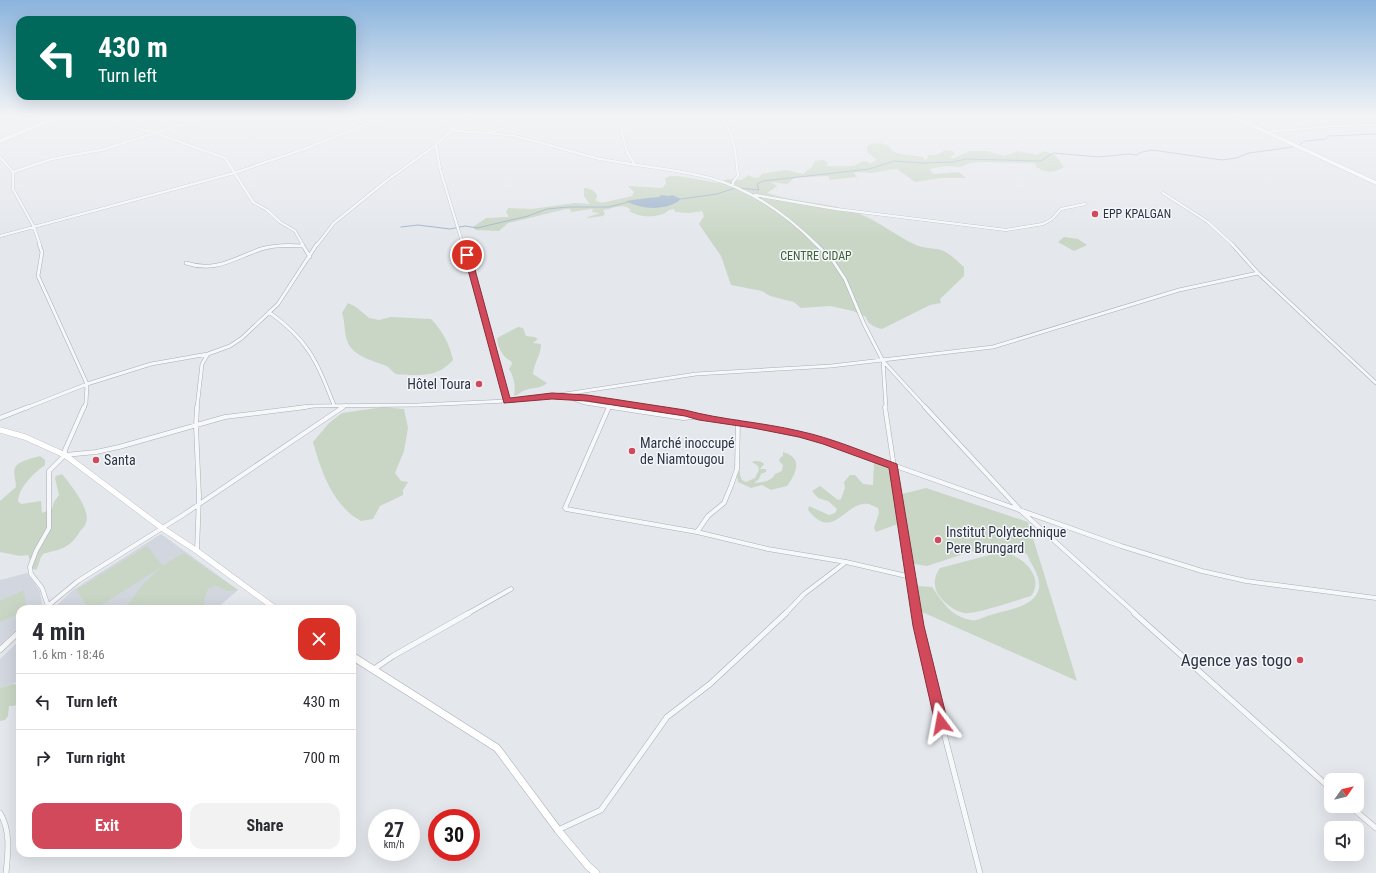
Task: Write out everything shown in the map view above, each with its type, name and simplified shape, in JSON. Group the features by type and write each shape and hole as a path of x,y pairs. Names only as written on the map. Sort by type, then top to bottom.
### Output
{"main road":[{"path":"1317,156 1376,183"},
{"path":"0,430 25,437 65,455 162,528 197,551 271,605"},
{"path":"356,658 497,748 558,830 588,866 596,873"}],"street":[{"path":"14,172 52,159 70,156"},
{"path":"219,156 225,158 253,202 267,210 280,222 291,228 298,236 302,246 310,256"},
{"path":"0,236 234,173 287,156"},
{"path":"0,418 87,384 151,364 208,354 230,346 242,338 278,304 323,235 334,223 386,181 421,156"},
{"path":"438,156 440,169 459,227 507,401"},
{"path":"588,156 709,178 736,187 762,201 796,226 833,261 845,279 882,361 1021,511 1324,783"},
{"path":"629,156 635,165"},
{"path":"734,156 738,176 733,182 736,187"},
{"path":"0,157 14,172 13,189 34,227 42,252 38,276 87,384 86,403 65,455 49,471 49,528 36,551 30,567 31,574 43,587 46,605"},
{"path":"1163,193 1208,222 1238,249 1258,273 1376,383"},
{"path":"752,195 782,199 836,210 910,217 1006,230 1043,224 1052,219 1061,209 1085,204"},
{"path":"186,264 195,267 208,268 241,258 263,249 293,245 302,246"},
{"path":"65,455 96,452 119,447 225,418 251,413 334,405 418,406 507,401 552,396 582,390 696,374 831,366 993,347 1179,290 1258,273"},
{"path":"269,312 289,326 308,347 323,377 334,405"},
{"path":"197,551 199,504 196,426 198,382 202,364 208,354"},
{"path":"882,361 894,466 918,626 980,873"},
{"path":"552,396 569,398 585,403 610,404 674,416 699,417"},
{"path":"610,404 565,508 566,510 697,532 768,549 846,562 911,577"},
{"path":"50,605 78,581 199,504 346,405"},
{"path":"647,410 676,412 699,417 738,422 825,441 1121,546 1202,571 1246,581 1376,598"},
{"path":"674,416 676,412"},
{"path":"697,532 708,516 724,503 731,486 737,469 738,422"},
{"path":"558,830 601,810 667,717 710,684 783,616 804,594 846,562"},
{"path":"374,669 393,656 511,589"},
{"path":"0,650 16,635"},
{"path":"0,813 6,820 8,839 6,873"},
{"path":"1358,813 1376,828"}],"shaded area":[{"path":"161,534 238,590 221,605 57,605 73,590"},
{"path":"27,573 40,591 42,605 16,605 16,630 0,645 0,580"},
{"path":"16,644 16,682 0,688 0,659"}],"green space":[{"name":"CENTRE CIDAP","path":"872,156 911,156 923,157 924,160 927,159 928,156 952,156 950,157 952,159 959,156 1056,156 1064,167 1058,170 1049,171 1037,168 1035,163 981,162 970,163 961,167 945,166 929,169 934,174 959,172 966,178 941,178 915,182 897,169 893,169 873,173 856,172 854,173 857,177 830,180 828,176 826,176 794,178 787,184 771,182 777,186 767,193 790,199 837,207 860,214 916,245 945,252 964,267 964,276 940,299 941,303 930,305 882,329 872,325 868,322 866,317 853,311 830,306 801,308 794,302 770,296 762,291 731,285 721,256 699,224 704,216 702,211 689,213 675,212 674,209 672,209 663,214 645,216 637,215 629,211 631,210 625,206 621,206 603,210 605,214 603,216 585,218 600,213 592,212 593,209 571,212 570,209 566,209 508,223 499,231 476,230 473,227 486,218 509,217 506,212 508,208 532,209 575,203 590,204 584,196 584,188 593,191 597,195 596,201 602,203 632,196 634,192 628,186 662,188 666,184 665,178 670,176 718,183 728,179 741,180 749,175 754,178 760,177 761,174 786,170 803,174 812,167 815,161 824,160 828,163 826,166 854,166 863,161 869,162 869,164 877,160"},
{"path":"1064,237 1078,239 1087,245 1074,251 1058,242"},
{"path":"348,303 356,307 369,318 379,320 391,317 431,319 445,338 453,360 443,369 433,373 409,375 396,374 386,366 362,356 354,351 348,344 342,313"},
{"path":"518,327 523,328 526,336 538,339 533,343 541,344 533,374 547,383 514,396 514,382 509,369 512,364 501,351 497,338"},
{"path":"384,407 404,409 408,428 404,451 395,473 401,481 408,482 403,490 403,495 380,506 373,519 361,521 351,514 336,497 324,476 313,442 329,423 342,413"},
{"path":"783,452 793,458 796,462 795,471 787,486 771,490 762,485 751,488 738,482 737,476 740,470 742,480 746,482 755,478 759,470 758,466 752,462 755,461 764,464 760,469 766,469 766,472 761,474 759,479 754,483 771,479 775,474 782,471 783,465 779,461 783,456"},
{"path":"40,456 45,460 45,465 32,476 24,486 18,501 21,504 41,501 42,513 52,509 54,502 59,495 55,478 56,476 62,474 79,497 87,517 85,525 72,542 64,548 43,554 36,570 33,569 28,555 20,556 0,552 0,501 16,487 14,473 16,466 19,463"},
{"path":"874,461 890,467 899,518 898,524 876,532 874,528 879,513 878,508 869,504 861,504 832,522 825,522 817,519 808,510 809,506 829,515 835,513 837,509 828,501 818,498 812,491 820,486 838,500 841,499 845,488 844,482 850,475 855,475 863,484 873,485"},
{"name":"Institut Polytechnique Pere Brungard","path":"926,488 1028,522 1077,681 922,612 917,586 932,587 952,611 969,620 980,619 989,615 1020,607 1032,600 1037,594 1039,588 1039,579 1027,554 1001,548 970,552 927,566 914,564 901,500 902,494"},
{"path":"147,546 163,566 101,605 86,605 76,590"},
{"path":"1001,552 1016,557 1029,567 1035,581 1035,588 1031,596 970,613 957,611 943,601 935,587 936,574 940,568"},
{"path":"184,553 238,590 227,591 215,585 208,589 204,600 205,605 127,605 145,582 172,559"},
{"path":"24,590 26,605 16,605 16,615 0,622 0,601"},
{"path":"16,684 16,705 9,706 8,716 5,720 0,721 0,688"}],"water":[{"path":"661,195 672,195 681,199 669,206 654,208 639,206 626,201 659,197"}],"waterway":[{"path":"738,188 759,190 757,184 763,181 869,169 894,161 923,163 953,162 966,159 1041,161 1049,156"},
{"path":"1085,156 1099,157 1111,156"},
{"path":"1192,156 1222,160 1242,156"},
{"path":"681,199 717,194 735,188"},
{"path":"401,227 418,225 450,229 465,226 477,228 528,216 547,209 568,207 609,207 628,202"}],"place":[{"name":"EPP KPALGAN","path":"1095,214"},
{"name":"Hôtel Toura","path":"479,384"},
{"name":"Marché inoccupé de Niamtougou","path":"632,451"},
{"name":"Santa","path":"96,460"},
{"name":"Institut Polytechnique Pere Brungard","path":"938,540"},
{"name":"Agence yas togo","path":"1300,660"}],"route":[{"path":"467,255 494,359 507,401 552,396 587,398 685,413 699,417 738,422 799,434 825,441 894,466 918,626 941,723"}]}
